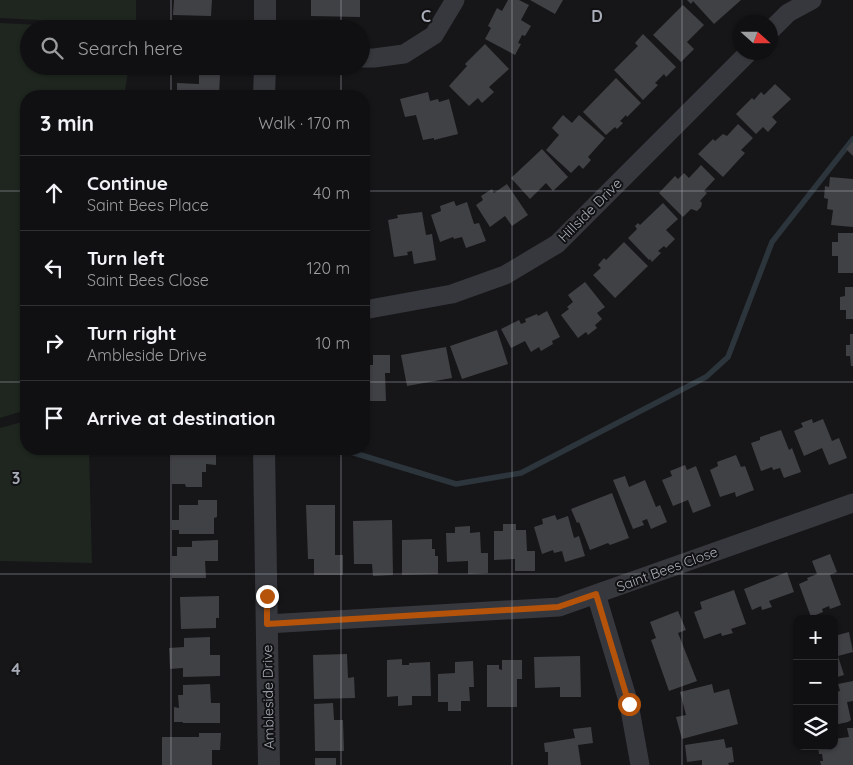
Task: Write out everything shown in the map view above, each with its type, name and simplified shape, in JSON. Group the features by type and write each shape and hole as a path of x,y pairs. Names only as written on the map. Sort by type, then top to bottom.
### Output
{"street":[{"path":"265,0 265,20"},
{"path":"370,58 404,54 434,35 455,0"},
{"path":"778,23 788,13 812,0"},
{"name":"Hillside Drive","path":"370,309 452,294 506,274 557,244 741,60"},
{"path":"264,75 264,90"},
{"name":"Ambleside Drive","path":"264,455 269,765"},
{"name":"Saint Bees Close","path":"267,624 558,607 852,507"},
{"path":"596,594 629,704 640,765"}],"shaded area":[{"path":"0,0 136,0 136,20 0,18"},
{"path":"0,23 20,24 20,75 128,75 125,90 20,90 20,412 0,418"},
{"path":"20,423 20,455 89,455 92,563 0,561 0,428"}],"building":[{"path":"174,0 212,0 211,16 173,15"},
{"path":"311,0 360,0 360,17 311,16"},
{"path":"508,0 519,0 529,5 521,20 531,26 525,36 522,35 518,43 521,44 515,55 485,39 491,28 488,26 497,8 502,11"},
{"path":"530,0 563,0 555,14"},
{"path":"687,0 741,0 714,24 693,1 691,4"},
{"path":"683,5 704,25 687,42 694,49 681,62 653,35"},
{"path":"643,34 676,67 666,77 664,74 655,83 658,85 643,100 614,70 638,46 635,43"},
{"path":"485,44 509,69 489,87 494,92 482,103 478,98 469,106 449,86 467,66 465,64"},
{"path":"199,75 220,75 219,90 177,90 177,83 199,84"},
{"path":"616,78 641,103 627,117 626,115 620,121 623,123 617,129 615,127 606,135 583,112"},
{"path":"775,84 791,99 772,117 777,122 768,132 763,127 756,134 736,114 752,98 754,100 761,92 764,95"},
{"path":"428,92 430,101 438,99 439,102 449,99 458,134 434,140 434,138 423,140 416,115 405,117 400,99"},
{"path":"563,115 572,123 579,115 605,138 588,157 591,160 583,169 579,165 571,173 546,150 559,135 552,128"},
{"path":"738,124 753,138 741,150 745,153 723,177 698,154 713,139 715,141 723,134 727,136"},
{"path":"853,141 853,156 846,149"},
{"path":"542,149 568,177 553,191 546,183 530,199 511,178"},
{"path":"701,165 715,179 704,191 707,193 700,201 702,203 701,207 697,211 691,209 683,217 659,193 675,176 678,179 684,173 689,178"},
{"path":"830,177 853,179 853,227 831,225 833,210 827,209 828,199 824,198 825,186 829,187"},
{"path":"507,184 528,215 512,226 505,216 490,227 476,205 483,200 481,196 492,189 494,193"},
{"path":"454,201 456,206 467,202 474,224 479,223 486,241 466,248 462,237 454,239 453,237 440,242 431,215 441,211 440,206"},
{"path":"663,203 678,219 666,230 675,239 666,248 664,246 658,251 661,253 652,262 628,238 637,229 635,226 638,223 640,225"},
{"path":"422,212 426,235 432,234 436,260 414,264 412,251 407,252 408,255 394,257 388,220 398,218 397,215"},
{"path":"838,233 853,233 853,273 838,273 838,256 832,256 832,242 838,242"},
{"path":"624,242 648,266 615,298 593,275 601,268 598,265 604,258 606,260"},
{"path":"585,282 605,307 597,313 602,319 595,325 597,328 588,335 586,332 578,338 561,315 569,309 567,307 573,302 568,295"},
{"path":"845,287 853,287 853,319 846,319 846,310 840,310 840,297 845,296"},
{"path":"547,311 560,337 552,341 553,344 541,351 539,347 531,352 525,341 511,348 501,329 519,320 521,324 526,322 525,319 537,314 538,316"},
{"path":"497,330 508,364 462,379 450,346"},
{"path":"850,334 853,334 853,366 851,366 850,356 846,356 846,345 850,345"},
{"path":"446,347 452,378 407,386 401,355"},
{"path":"373,355 390,355 390,373 385,373 386,401 370,401 370,365 373,365"},
{"path":"812,419 813,423 823,419 832,441 839,438 847,458 829,465 822,448 804,456 794,431 803,427 801,423"},
{"path":"781,430 789,450 792,448 801,472 784,478 780,468 773,470 772,467 761,471 751,443 760,440 760,437"},
{"path":"172,455 216,455 216,465 206,464 206,472 202,472 202,487 186,487 185,484 172,484"},
{"path":"736,455 741,467 745,466 754,490 736,497 735,492 720,497 710,470 718,466 717,462"},
{"path":"685,465 687,470 696,466 711,506 693,513 688,500 673,506 662,480 672,476 670,471"},
{"path":"625,476 629,487 645,480 656,507 660,505 667,522 651,529 647,519 642,521 644,525 633,529 613,480"},
{"path":"612,493 629,538 590,550 579,522 577,523 571,509"},
{"path":"198,500 217,500 214,534 179,534 179,530 172,530 172,520 179,520 179,505 198,505"},
{"path":"306,505 335,505 335,555 343,555 343,575 314,575 314,559 308,559"},
{"path":"555,515 557,520 568,516 574,538 579,536 585,556 565,562 562,551 554,553 553,550 542,554 534,527 543,524 542,519"},
{"path":"392,520 393,575 373,576 372,564 354,564 353,521"},
{"path":"503,524 516,524 516,530 526,530 527,551 535,551 535,571 515,571 515,559 494,560 494,531 503,531"},
{"path":"470,526 470,533 480,532 481,553 488,553 488,573 468,574 468,561 447,562 446,533 455,533 455,527"},
{"path":"432,539 432,549 435,549 435,556 438,556 438,574 402,575 402,540"},
{"path":"218,540 218,561 205,561 206,578 172,578 172,556 177,556 177,547 192,547 192,541"},
{"path":"830,554 837,572 830,575 841,605 830,609 829,606 822,609 823,612 816,615 810,615 799,584 817,574 812,561"},
{"path":"787,572 794,592 769,601 772,607 762,610 761,606 752,610 744,589"},
{"path":"734,590 746,624 731,629 733,633 722,636 721,633 704,639 694,612 702,609 700,602"},
{"path":"219,596 219,618 216,618 216,628 181,629 180,597"},
{"path":"678,611 686,630 678,633 697,681 669,691 651,640 656,638 650,622"},
{"path":"849,632 853,652 838,656 838,635"},
{"path":"210,637 210,655 220,655 220,676 183,677 183,668 170,669 169,648 184,647 184,638"},
{"path":"347,654 348,678 354,677 355,698 314,699 313,655"},
{"path":"580,656 581,697 560,697 560,687 535,688 534,657"},
{"path":"838,656 844,675 838,677"},
{"path":"402,659 402,665 430,662 431,696 412,696 412,705 398,706 398,696 387,697 387,660"},
{"path":"502,660 522,660 522,679 517,679 517,707 487,707 487,665 499,665 499,669 502,670"},
{"path":"473,661 474,687 469,687 470,701 461,701 461,711 448,711 448,702 438,702 438,674 455,673 455,662"},
{"path":"853,681 853,701 847,702 851,720 838,724 838,691 840,691 838,684"},
{"path":"210,684 211,703 220,703 220,723 174,722 174,707 179,708 178,695 183,695 183,685"},
{"path":"712,684 714,693 729,689 738,724 682,739 676,717 686,715 680,692"},
{"path":"333,703 334,720 343,720 344,751 315,751 314,704"},
{"path":"591,727 593,743 578,745 581,765 548,765 548,752 545,752 544,743 575,738 573,729"},
{"path":"847,728 853,728 853,765 821,765 820,761 823,761 822,754 819,754 818,750 838,750 838,738 849,737"},
{"path":"199,733 221,733 220,750 212,750 212,765 162,765 162,737 199,737"},
{"path":"724,739 726,748 732,747 734,762 728,763 729,765 702,765 702,760 687,762 685,745"},
{"path":"315,758 336,758 336,765 315,765"}],"waterway":[{"path":"361,455 456,484 521,473 706,377 728,357 772,242 853,139"}],"route":[{"path":"267,596 267,624 558,607 596,594 629,704"}]}
